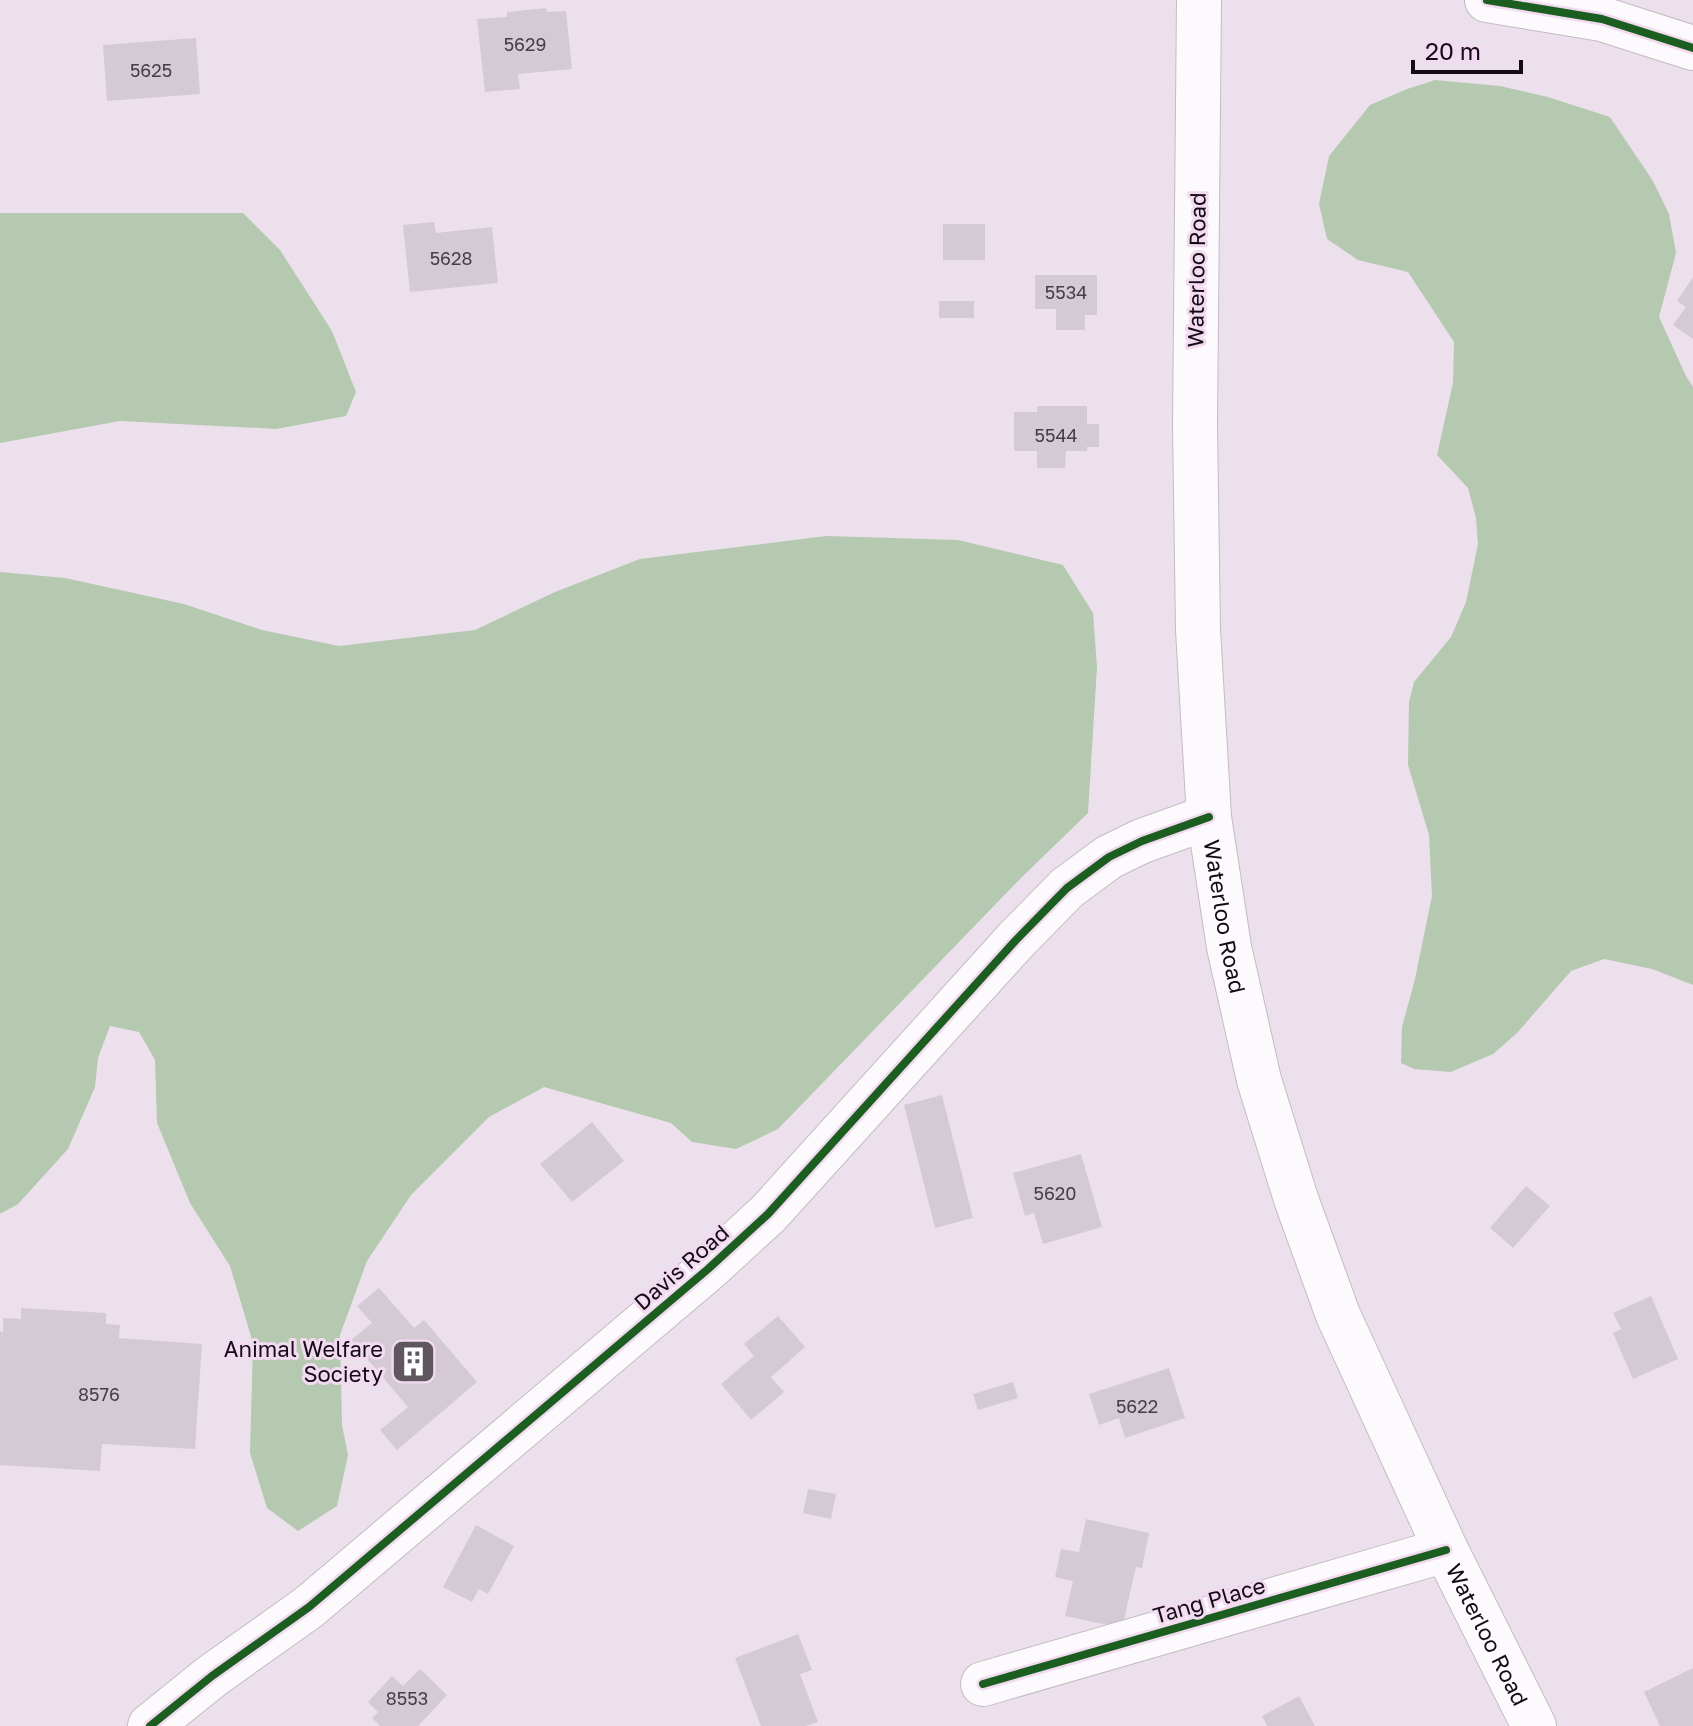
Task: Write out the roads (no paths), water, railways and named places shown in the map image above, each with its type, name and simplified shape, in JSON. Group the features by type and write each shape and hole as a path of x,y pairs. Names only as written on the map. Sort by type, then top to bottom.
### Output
{"street":[{"name":"Waterloo Road","path":"1199,0 1195,425 1198,630 1209,817 1229,947 1259,1080 1296,1199 1338,1315 1446,1550 1534,1726"},
{"path":"1487,0 1602,19 1693,48"},
{"name":"Davis Road","path":"150,1726 212,1676 321,1597 738,1242 768,1214 1016,940 1067,888 1109,857 1142,841 1209,817"},
{"name":"Tang Place","path":"983,1684 1446,1550"}],"place":[{"name":"Animal Welfare Society","path":"414,1361"}]}
